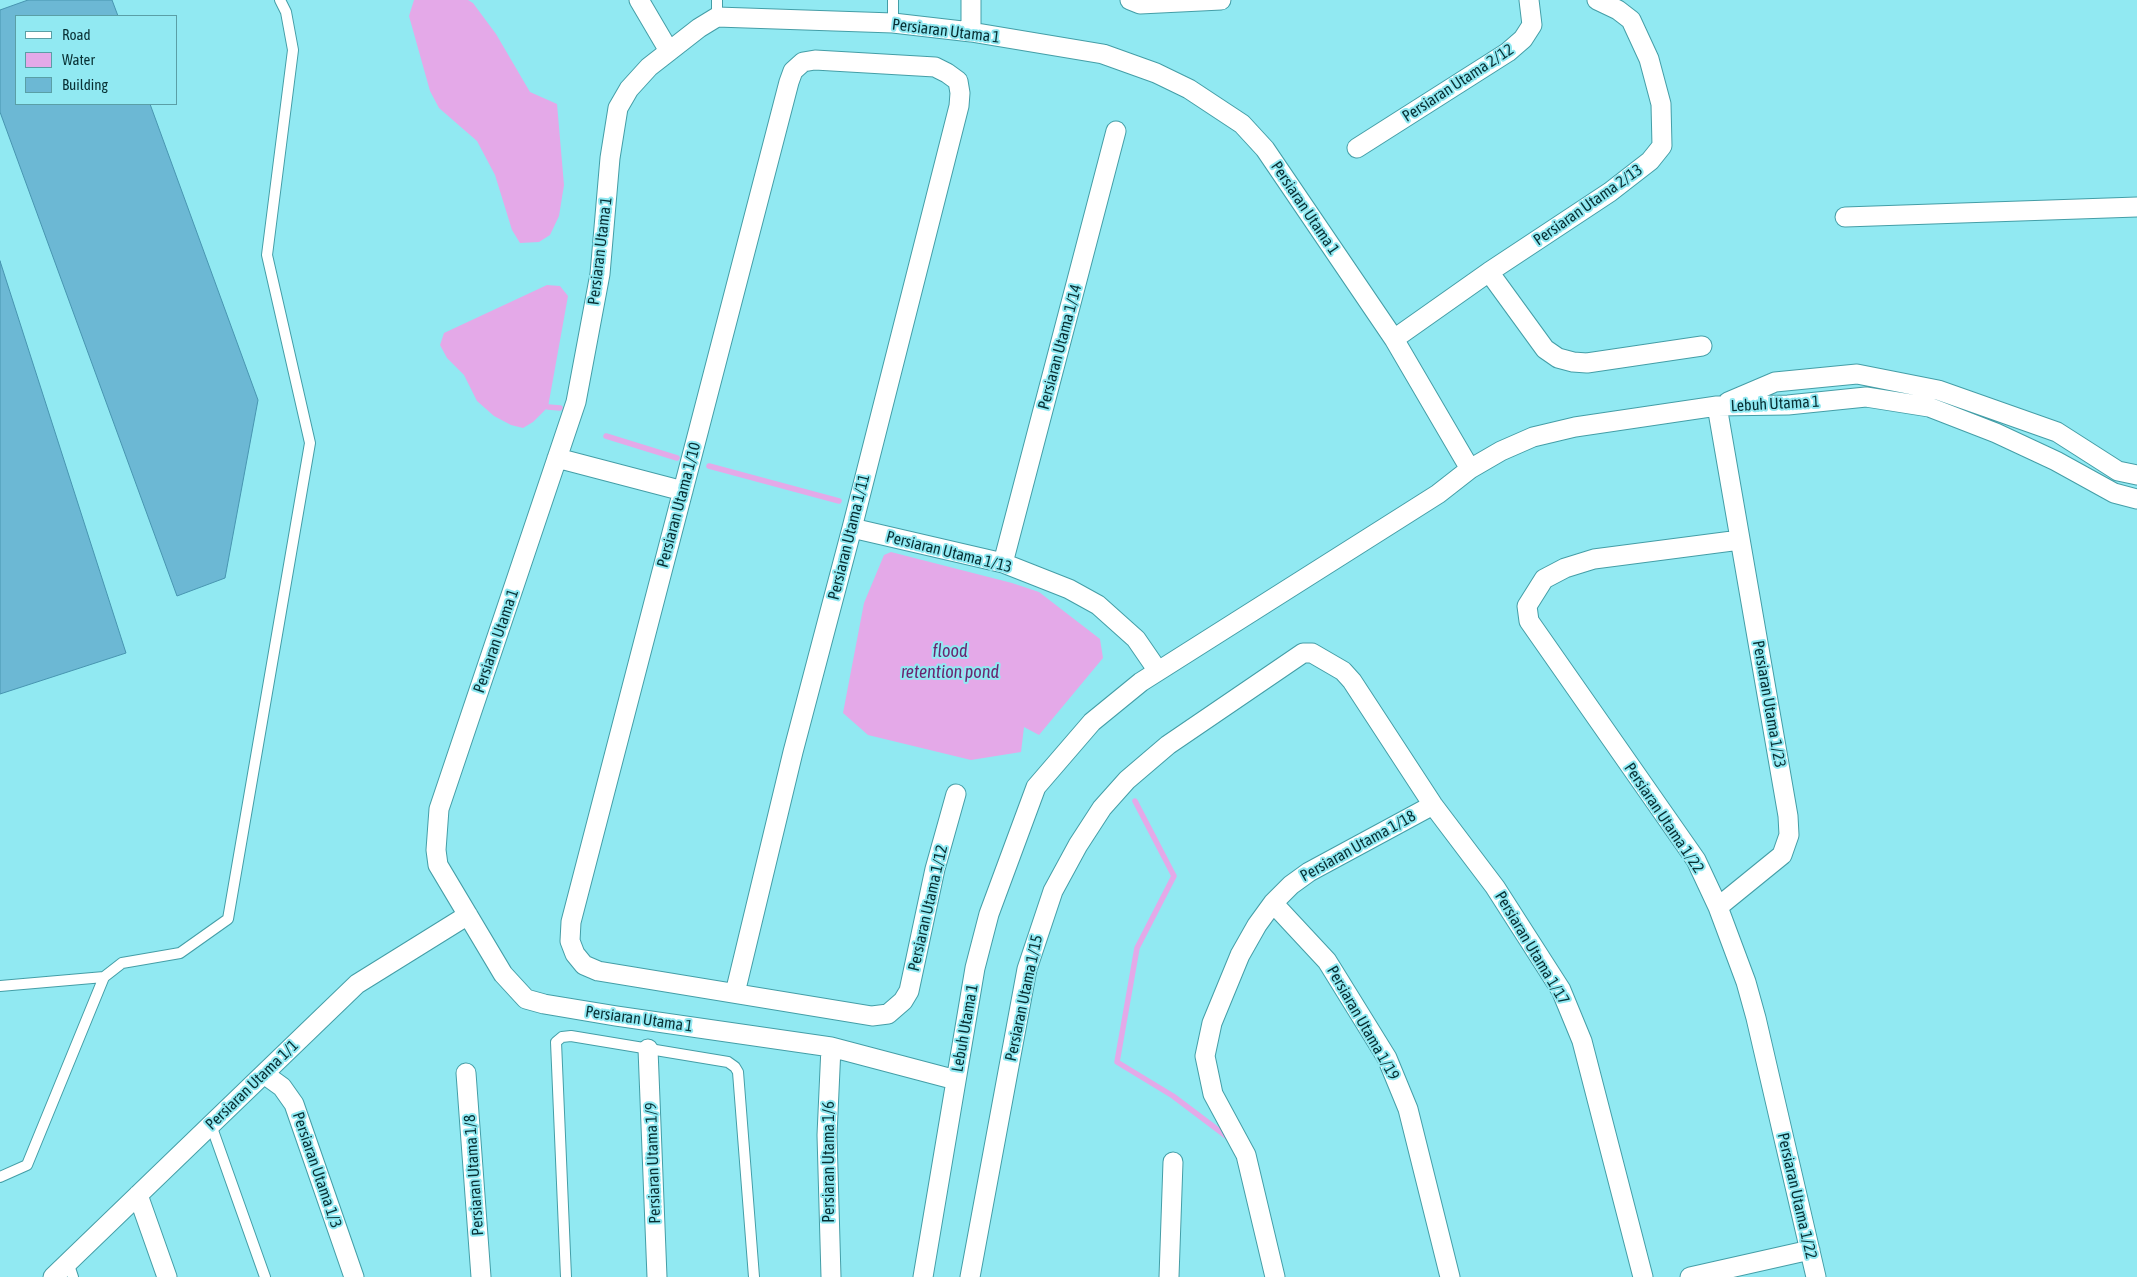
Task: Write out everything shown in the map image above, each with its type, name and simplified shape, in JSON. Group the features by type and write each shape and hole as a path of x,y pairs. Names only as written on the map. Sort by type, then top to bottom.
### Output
{"street":[{"path":"639,0 669,51"},
{"path":"971,0 971,32"},
{"path":"1130,0 1140,4 1221,0"},
{"name":"Persiaran Utama 2/12","path":"1357,148 1508,52 1522,39 1532,25 1529,0"},
{"name":"Persiaran Utama 2/13","path":"1394,339 1489,272 1610,192 1650,161 1662,146 1663,124 1649,59 1631,20 1618,10 1597,0"},
{"name":"Persiaran Utama 1","path":"956,1080 831,1047 607,1014 544,1004 526,999 503,974 438,864 436,850 439,809 576,402 600,274 610,158 618,108 629,90 649,67 717,9 893,23 971,32 1103,54 1156,73 1190,88 1242,124 1265,149 1394,339 1470,468"},
{"name":"Persiaran Utama 1/10","path":"735,993 598,971 584,965 575,954 570,942 571,922 793,71 804,62 815,60 935,67 958,81"},
{"name":"Persiaran Utama 1/11","path":"735,993 793,752 959,106 960,93 958,81"},
{"name":"Persiaran Utama 1/14","path":"1003,562 1116,131"},
{"path":"1845,217 2137,207"},
{"path":"1489,272 1540,342 1558,358 1587,363 1702,346"},
{"name":"Lebuh Utama 1","path":"1717,406 1775,382 1857,374 1938,390 2056,432 2118,471 2137,474"},
{"name":"Lebuh Utama 1","path":"1717,406 1788,405 1866,397 1928,407 1996,434 2056,461 2114,493 2137,499"},
{"path":"1158,671 1438,494 1470,468 1501,451 1533,437 1562,429 1717,406"},
{"name":"Persiaran Utama 1/23","path":"1717,406 1788,816 1789,835 1782,855 1718,907"},
{"path":"557,458 683,491"},
{"name":"Persiaran Utama 1/13","path":"852,528 1003,562 1069,589 1098,605 1136,640 1158,671"},
{"name":"Persiaran Utama 1/22","path":"1740,540 1594,559 1565,568 1544,579 1527,606 1529,621 1696,860 1718,907 1746,982 1756,1018 1816,1277"},
{"name":"Persiaran Utama 1/15","path":"970,1277 1027,969 1053,891 1078,845 1102,808 1127,780 1168,745 1303,653 1312,653 1332,663"},
{"name":"Persiaran Utama 1/17","path":"1332,663 1343,670 1352,681 1432,805 1495,887 1561,990 1585,1051 1643,1277"},
{"name":"Lebuh Utama 1","path":"923,1277 975,968 989,914 1036,787 1092,722 1141,682 1158,671"},
{"name":"Persiaran Utama 1/12","path":"735,993 872,1016 888,1014 903,1001 909,991 935,869 956,794"},
{"name":"Persiaran Utama 1/18","path":"1275,1277 1246,1155 1213,1094 1206,1056 1212,1024 1240,955 1257,925 1273,903 1291,885 1309,872 1432,805"},
{"name":"Persiaran Utama 1/19","path":"1273,903 1327,961 1387,1058 1403,1095 1416,1135 1450,1277"},
{"name":"Persiaran Utama 1/1","path":"53,1277 71,1270 138,1195 357,984 468,915"},
{"name":"Persiaran Utama 1/6","path":"831,1047 827,1135 831,1277"},
{"name":"Persiaran Utama 1/9","path":"648,1049 657,1277"},
{"name":"Persiaran Utama 1/8","path":"466,1073 481,1277"},
{"name":"Persiaran Utama 1/3","path":"264,1074 282,1087 294,1104 354,1277"},
{"path":"1169,1277 1173,1162"},
{"path":"138,1195 167,1277"},
{"path":"1690,1277 1810,1250"}],"lane":[{"path":"0,1177 28,1165 104,977 122,963 180,953 228,919 310,443 267,255 293,50 286,12 280,0"},
{"path":"893,0 893,23"},
{"path":"0,986 104,977"},
{"path":"566,1277 556,1042 562,1037 571,1036 728,1062 738,1072 754,1277"},
{"path":"211,1125 265,1277"}],"water":[{"path":"414,0 468,0 473,3 496,34 530,92 557,104 564,185 559,216 550,235 539,242 520,243 512,230 495,175 477,141 439,108 430,91 409,16"},
{"path":"547,285 560,286 568,296 548,407 533,422 523,428 511,425 494,416 477,401 464,375 447,358 440,345 444,333"},
{"name":"flood retention pond","path":"891,552 1012,583 1039,592 1100,639 1103,658 1039,735 1024,727 1021,752 971,760 868,735 843,713 864,603 884,555"}],"building":[{"path":"28,0 112,0 118,15 15,15 15,105 150,105 258,400 225,578 177,596 0,112 0,10"},
{"path":"0,261 126,653 0,694"}],"waterway":[{"path":"548,407 560,408"},
{"path":"606,436 677,458"},
{"path":"709,466 839,501"},
{"path":"1135,801 1174,876 1137,948 1117,1062 1173,1096 1230,1139"}]}
